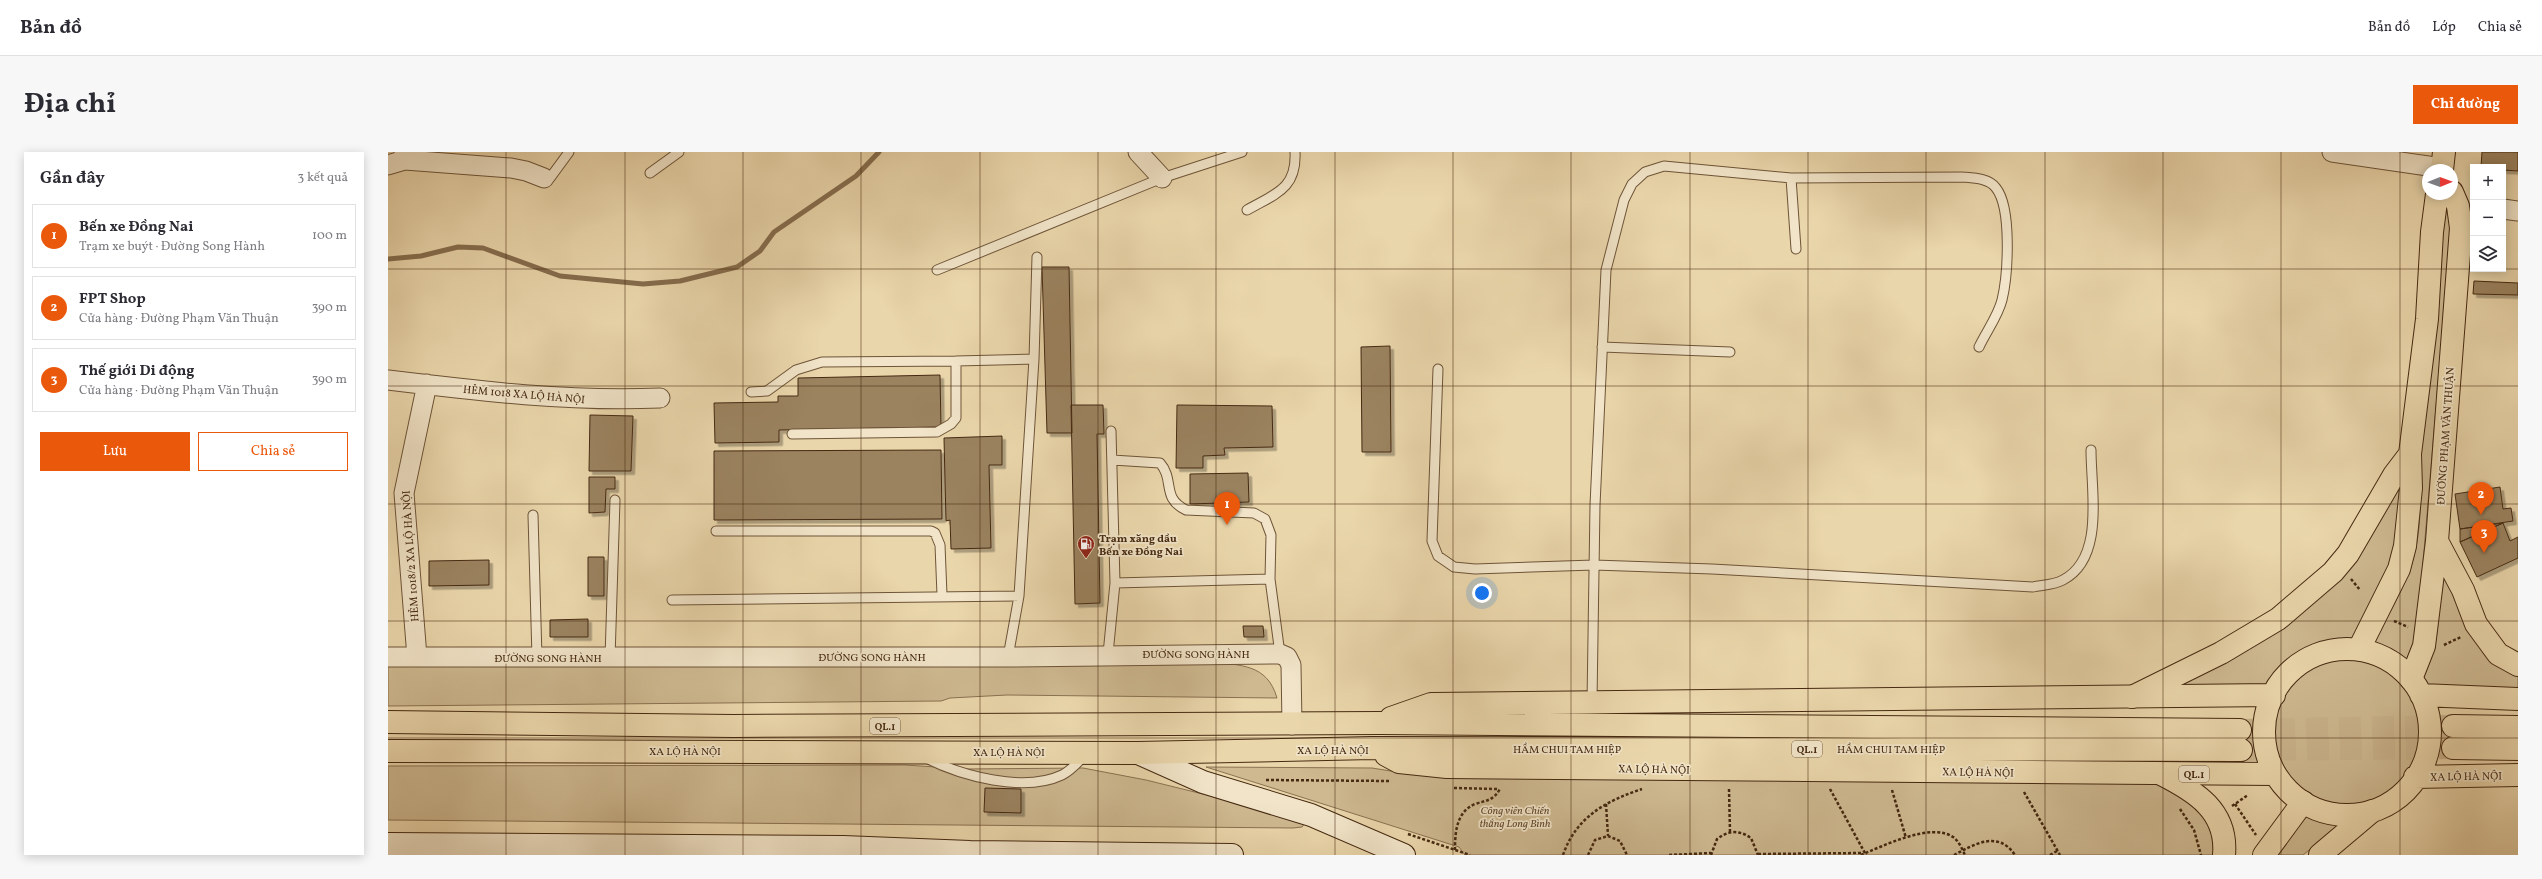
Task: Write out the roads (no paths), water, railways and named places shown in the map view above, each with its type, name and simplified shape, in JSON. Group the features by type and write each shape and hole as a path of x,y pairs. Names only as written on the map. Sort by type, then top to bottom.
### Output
{"main road":[{"path":"2359,649 2399,569 2406,546 2411,488 2410,454 2427,319 2432,232 2436,200"},
{"name":"ĐƯỜNG PHẠM VĂN THUẬN","path":"2416,687 2424,646 2437,542 2461,228 2461,201"},
{"path":"2132,697 2221,652 2278,619 2333,572 2348,554 2394,475 2410,454"},
{"path":"2437,542 2463,590 2476,624 2498,654 2518,665"},
{"path":"2333,649 2359,649 2388,659 2416,687 2429,717 2430,739 2424,762 2415,777 2402,794 2388,804 2372,811 2348,815 2325,812 2303,802 2287,789 2275,774 2267,754 2264,733 2266,713 2274,695 2289,673 2309,658 2333,649"},
{"path":"2416,687 2518,700"},
{"name":"QL.1","path":"388,722 733,726 1292,725 1381,723 1405,712 1431,704 2274,695"},
{"name":"HẦM CHUI TAM HIỆP","path":"1372,748 2241,740 1381,723"},
{"path":"2453,726 2518,727"},
{"name":"XA LỘ HÀ NỘI","path":"388,751 1138,753 1372,748 1398,762 1447,767 2275,774"},
{"path":"2454,748 2518,749"},
{"path":"2161,774 2201,796 2214,813 2223,838 2224,855"},
{"name":"XA LỘ HÀ NỘI","path":"2415,777 2518,775"},
{"path":"2260,846 2303,802"},
{"path":"2320,855 2372,811"}],"street":[{"path":"1138,152 1162,178"},
{"path":"2332,152 2434,164"},
{"path":"399,159 511,168 526,171 544,178"},
{"path":"2506,209 2518,211"},
{"name":"HẺM 1018 XA LỘ HÀ NỘI","path":"388,380 542,397 608,400 660,398"},
{"name":"HẺM 1018/2 XA LỘ HÀ NỘI","path":"417,657 396,493 427,384"},
{"name":"ĐƯỜNG SONG HÀNH","path":"388,657 1008,657 1108,654 1280,654"},
{"path":"1280,654 1287,657 1291,665 1292,725"},
{"path":"1138,753 1203,782 1311,815 1404,855"},
{"path":"388,844 416,849 1232,855"}],"lane":[{"path":"544,178 550,178 569,152"},
{"path":"937,270 1162,178 1242,152"},
{"path":"1247,210 1285,188 1293,177 1295,152"},
{"path":"1592,702 1594,566 1606,270 1624,200 1632,184 1645,172 1664,166 1791,178 1962,177 1982,179 1996,187 2004,202 2007,249 2002,300 1979,347"},
{"path":"1791,178 1796,249"},
{"path":"1008,657 1019,596 1034,359 1037,257"},
{"path":"1602,348 1730,352"},
{"path":"751,392 767,391 796,370 822,362 1034,359"},
{"path":"792,434 937,432 944,429 956,418 956,361"},
{"path":"1438,369 1432,541 1438,556 1454,567 1476,569 1594,566 1712,569 2033,587 2062,580 2082,564 2092,539 2091,450"},
{"path":"1108,654 1115,583 1111,431"},
{"path":"1112,460 1160,463 1167,477 1169,494 1176,505 1186,510 1254,513 1265,519 1271,535 1270,579 1280,654"},
{"path":"610,658 615,500"},
{"path":"533,515 537,658"},
{"path":"716,531 935,532 940,544 942,595"},
{"path":"1115,583 1270,579"},
{"path":"672,600 903,598 942,595 1019,596"},
{"path":"914,752 943,766 975,777 1019,781 1043,780 1063,774 1087,752"}],"waterway":[{"path":"388,259 421,256 458,247 483,248 560,276 643,284 680,281 737,267 760,251 774,232 856,176 879,152"}],"tunnel":[{"path":"2240,730 2453,726"},
{"path":"2241,750 2453,748"}],"place":[{"name":"FPT Shop","path":"2481,515"},
{"name":"Bến xe Đồng Nai","path":"1227,525"},
{"name":"Thế giới Di động","path":"2484,553"},
{"name":"Trạm xăng dầu Bến xe Đồng Nai","path":"1086,559"}],"park label":[{"name":"Công viên Chiến thắng Long Bình","path":"1515,816"}]}
